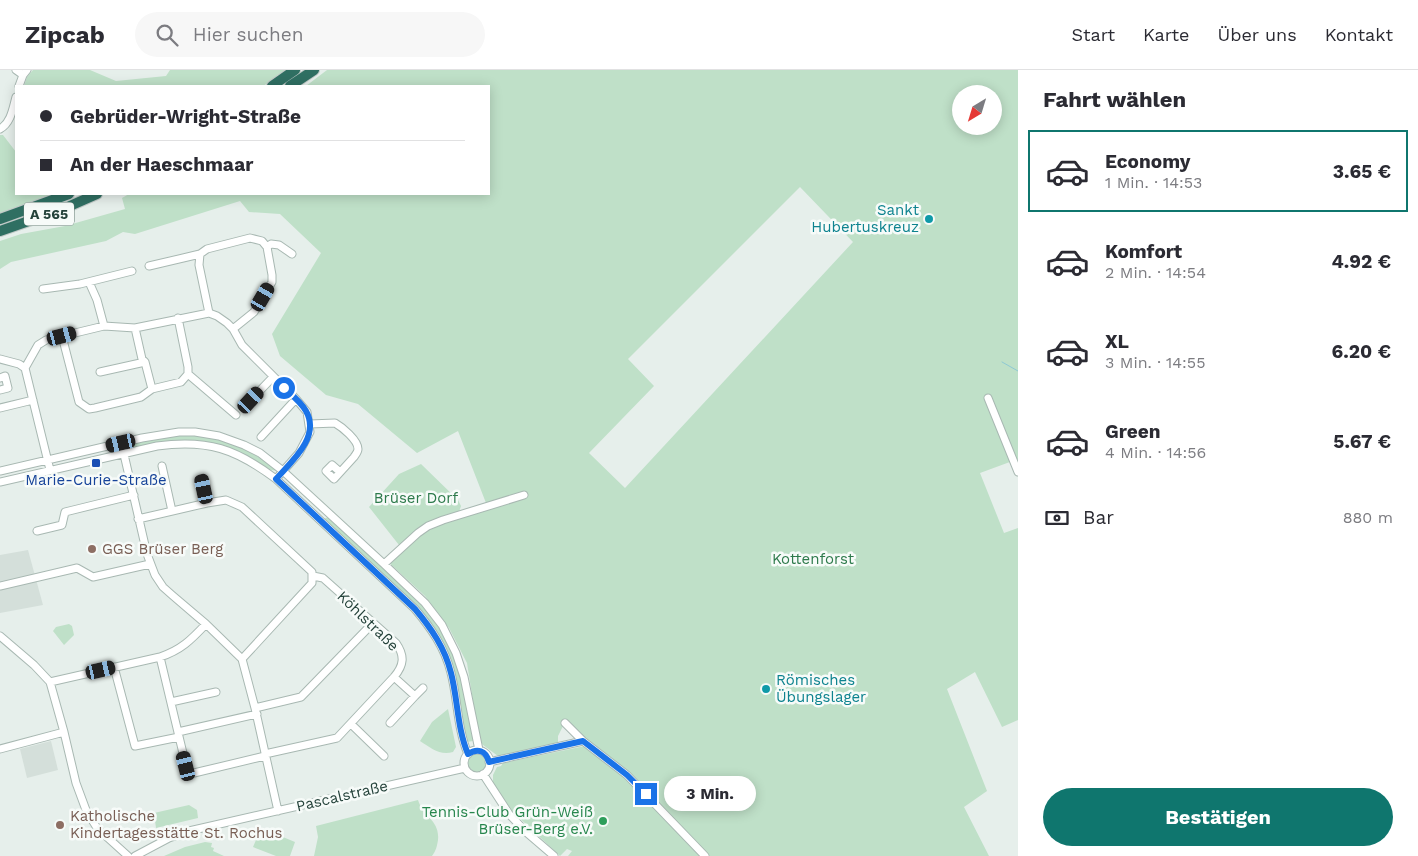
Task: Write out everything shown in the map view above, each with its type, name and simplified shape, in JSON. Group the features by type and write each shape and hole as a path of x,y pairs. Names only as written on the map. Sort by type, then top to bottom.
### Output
{"highway":[{"path":"273,85 295,70"},
{"path":"292,85 314,70"},
{"name":"A 565","path":"0,219 65,195"},
{"name":"A 565","path":"0,231 95,195"}],"street":[{"path":"19,85 22,72"},
{"path":"0,129 9,120 15,100"},
{"path":"149,266 200,254 206,248 250,238 262,241 267,247 272,282 254,312 233,329"},
{"path":"267,247 271,244 279,245 292,254"},
{"path":"200,254 199,265 209,313"},
{"path":"43,289 89,282 132,271"},
{"path":"89,282 97,300 104,326"},
{"path":"25,368 38,345 46,340 62,336 104,326 135,328 209,313 224,319 233,329 242,345 307,412 310,432 305,444 276,479"},
{"path":"62,336 79,402 84,407 95,408 141,397 152,389 181,382 188,374 188,367 178,318"},
{"path":"135,328 142,359 145,362 152,389"},
{"path":"0,357 25,368 50,470"},
{"path":"100,372 145,362"},
{"path":"188,374 236,414"},
{"path":"0,378 5,376 8,388 0,390"},
{"path":"251,400 273,377"},
{"path":"988,398 1018,472"},
{"path":"261,437 296,399"},
{"path":"0,408 34,400"},
{"path":"310,424 335,423 356,444 358,450 356,454 340,472"},
{"path":"0,471 166,433 186,432 212,435 244,445 271,460 425,603 446,632 464,677 479,750"},
{"path":"121,443 150,564 163,587 206,624 242,659 256,711 278,811"},
{"path":"0,482 169,444 208,445 238,454 253,462 276,479 415,609 433,630 446,655 452,673 460,726 468,754"},
{"path":"162,466 172,511"},
{"path":"202,479 207,503"},
{"path":"37,531 62,525 65,512 134,495"},
{"path":"384,564 428,526 524,495"},
{"path":"138,519 226,500 242,507 310,569 313,576 312,583 242,659"},
{"path":"0,586 77,568 93,577 150,564"},
{"name":"Köhlstraße","path":"179,734 187,770 190,773 337,738 394,677 402,667 401,650 324,578 313,576"},
{"path":"114,667 135,746 301,697 373,623"},
{"path":"50,682 160,657 174,652 188,643 206,624"},
{"path":"0,636 34,665 50,682 76,783 86,810 97,828 128,856"},
{"path":"160,657 179,734"},
{"path":"394,677 415,696"},
{"path":"390,723 423,688"},
{"path":"171,702 216,692"},
{"path":"566,723 583,741 627,775 705,856"},
{"path":"351,724 384,756"},
{"path":"0,749 64,732"},
{"path":"489,762 583,741"},
{"path":"473,750 479,750 486,754 489,762 488,769 483,774 474,775 465,768 464,760 473,750"},
{"name":"Pascalstraße","path":"135,856 151,846 176,836 465,768"},
{"path":"483,774 509,814 525,831 554,856"}],"shaded area":[{"path":"28,550 43,605 0,613 0,555"},
{"path":"51,741 58,770 27,778 20,749"}],"green space":[{"path":"33,70 90,70 116,81 166,76 170,70 289,70 265,85 24,85 27,77"},
{"name":"Kottenforst","path":"327,70 1018,70 1018,459 980,473 1004,533 1018,528 1018,720 1002,727 975,672 947,689 987,791 964,807 989,856 568,856 572,851 567,849 560,856 512,811 493,783 493,775 497,767 503,763 585,746 564,724 558,736 558,744 498,756 483,745 479,739 467,663 449,628 425,596 385,559 399,545 369,507 399,474 421,464 458,500 461,506 459,512 486,503 458,431 417,453 358,404 326,395 280,356 272,334 321,253 280,214 249,212 240,201 135,234 123,232 106,241 11,262 0,269 0,241 21,234 65,226 125,209 122,198 127,195 490,195 490,85 307,85","holes":["800,187 853,242 625,488 589,453 654,386 628,359"]},
{"path":"0,135 3,135 15,151 15,195 49,195 0,214"},
{"path":"180,435 207,437 232,444 256,455 277,471 267,469 240,452 225,446 200,441 171,441 126,449 130,445 143,440"},
{"path":"329,517 419,600 442,631 454,653 473,741 467,742 452,667 445,648 433,626 409,598 323,519"},
{"path":"69,624 72,626 74,635 64,645 53,631 56,627"},
{"path":"448,709 456,747 453,752 444,753 436,751 420,741 432,722"},
{"path":"473,754 481,754 486,759 484,770 473,772 468,767 468,759"},
{"path":"418,800 420,806 434,823 438,833 437,846 432,856 314,856 318,837 316,826"},
{"path":"189,805 197,810 198,818 156,828 154,813"},
{"path":"261,828 295,842 290,856 276,856 253,847"},
{"path":"205,842 212,843 213,851 224,856 164,856 185,847"}],"waterway":[{"path":"1002,362 1018,371"}],"place":[{"name":"Sankt Hubertuskreuz","path":"929,219"},
{"name":"Marie-Curie-Straße","path":"96,463"},
{"name":"GGS Brüser Berg","path":"92,549"},
{"name":"Römisches Übungslager","path":"766,689"},
{"name":"Tennis-Club Grün-Weiß Brüser-Berg e.V.","path":"603,821"},
{"name":"Katholische Kindertagesstätte St. Rochus","path":"60,825"}],"route":[{"path":"284,388 307,412 310,432 299,453 276,479 415,609 433,630 446,655 452,673 460,726 468,754 473,750 479,750 486,754 489,762 583,741 610,760 646,794"}],"park label":[{"name":"Brüser Dorf","path":"416,498"}]}
